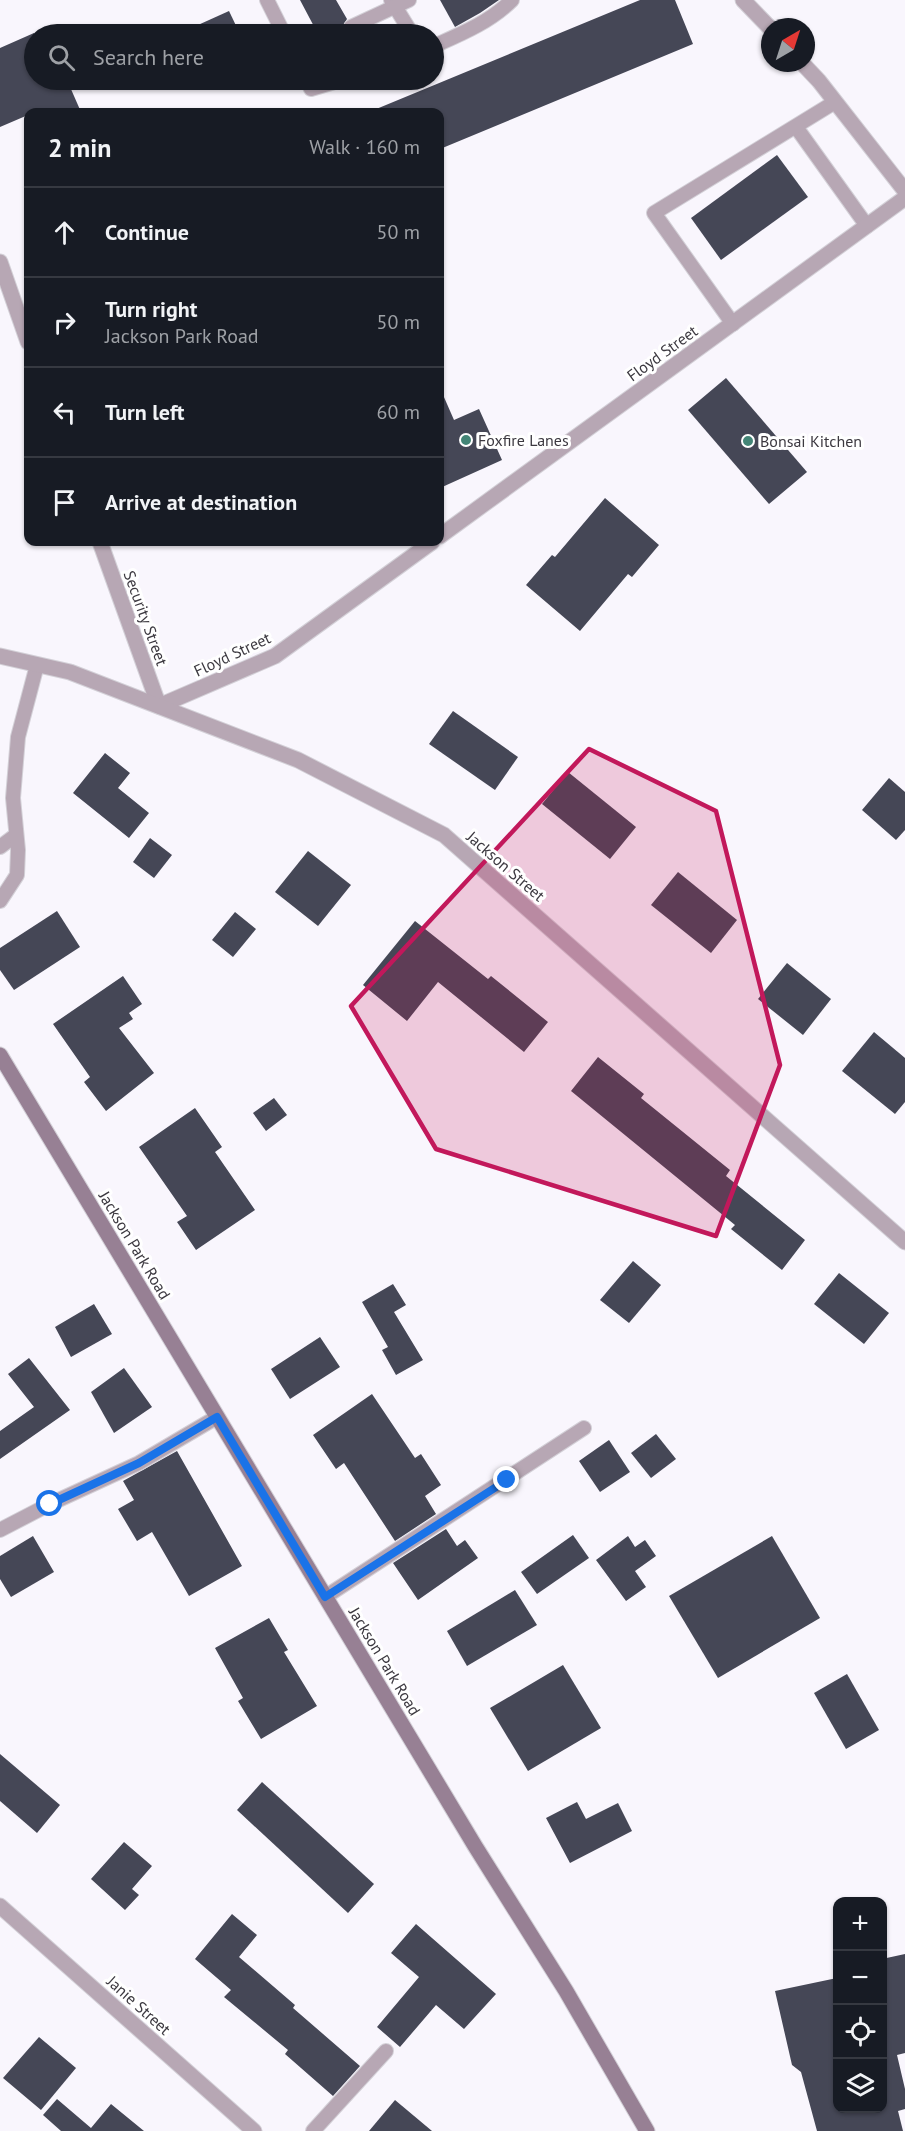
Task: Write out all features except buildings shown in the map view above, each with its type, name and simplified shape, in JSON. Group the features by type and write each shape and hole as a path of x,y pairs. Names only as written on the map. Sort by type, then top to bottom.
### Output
{"main road":[{"name":"Jackson Park Road","path":"0,1055 4,1072 217,1417 475,1846 566,1991 647,2131"}],"street":[{"path":"744,0 761,18"},
{"path":"810,72 905,191"},
{"name":"Floyd Street","path":"444,533 905,198"},
{"path":"0,262 24,331"},
{"name":"Security Street","path":"101,546 159,706"},
{"name":"Floyd Street","path":"159,706 275,656 426,546"},
{"name":"Jackson Street","path":"0,656 70,672 298,760 444,835 905,1242"},
{"name":"Janie Street","path":"0,1906 254,2131"}],"lane":[{"path":"279,24 268,2 283,0"},
{"path":"356,24 393,3 409,0"},
{"path":"444,42 468,31 512,0"},
{"path":"393,3 406,24"},
{"path":"733,324 654,213 835,102"},
{"path":"796,127 867,226"},
{"path":"0,902 17,875 13,798 18,737 37,664"},
{"path":"0,847 16,835"},
{"path":"0,1530 139,1463 217,1417"},
{"path":"325,1597 584,1428"},
{"path":"313,2131 386,2051"}],"highlighted area":[{"path":"589,749 716,811 780,1065 716,1236 436,1149 351,1006"}],"place":[{"name":"Foxfire Lanes","path":"466,440"},
{"name":"Bonsai Kitchen","path":"748,441"}],"route":[{"path":"50,1504 139,1463 217,1417 325,1597 507,1480"}]}
